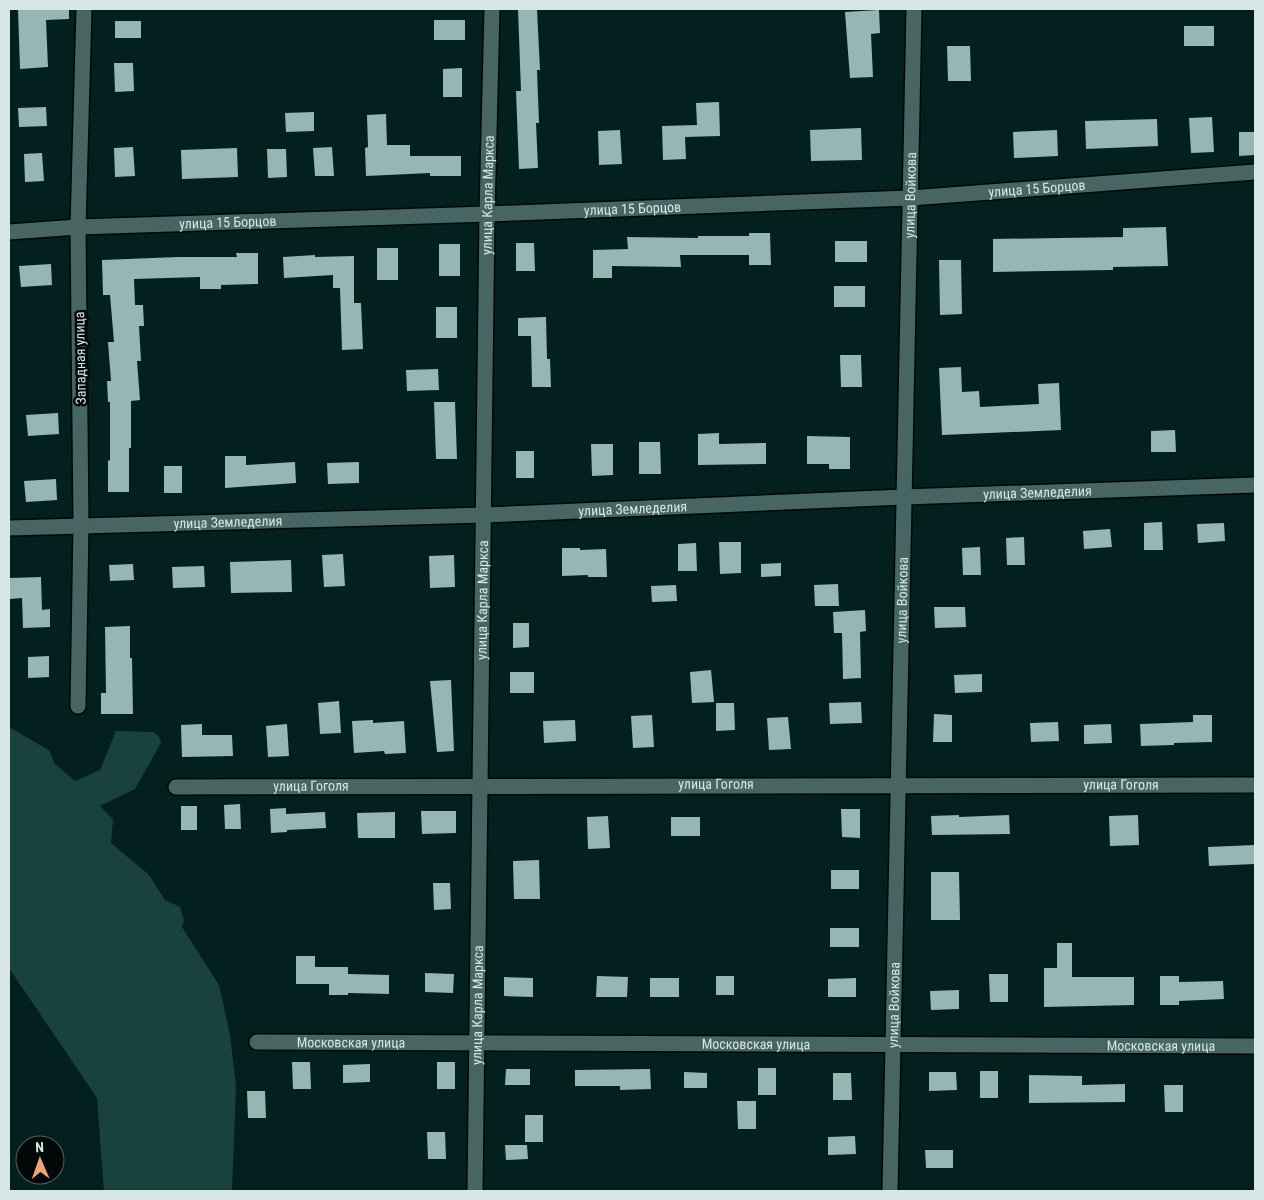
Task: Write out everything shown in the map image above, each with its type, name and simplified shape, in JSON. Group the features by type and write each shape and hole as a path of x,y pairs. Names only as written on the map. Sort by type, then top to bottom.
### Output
{"street":[{"name":"Западная улица","path":"78,706 81,524 78,227 84,9"},
{"name":"улица Карла Маркса","path":"475,1191 487,214 492,9"},
{"name":"улица Войкова","path":"890,1191 914,9"},
{"name":"улица 15 Борцов","path":"9,232 78,227 910,198 1255,172"},
{"name":"улица Земледелия","path":"9,528 81,524 484,515 904,497 1255,485"},
{"name":"улица Гоголя","path":"176,787 898,783 1255,785"},
{"name":"Московская улица","path":"257,1042 1255,1046"}],"shaded area":[{"path":"9,727 50,751 54,763 75,781 100,770 116,731 153,732 159,736 161,743 135,789 100,806 113,819 111,843 149,875 165,900 180,907 184,921 182,927 219,985 230,1035 236,1086 232,1191 104,1191 97,1098 9,968"}],"building":[{"path":"18,9 69,9 69,19 46,20 48,67 20,69"},
{"path":"518,9 537,9 540,70 537,70 539,123 536,123 538,168 519,169 516,91 521,91"},
{"path":"879,10 880,33 871,34 873,77 850,78 845,12"},
{"path":"434,20 465,20 465,40 434,40"},
{"path":"115,21 141,21 141,38 115,38"},
{"path":"1184,26 1214,26 1214,46 1184,46"},
{"path":"947,46 970,46 971,81 948,81"},
{"path":"114,63 133,63 134,91 115,92"},
{"path":"462,68 462,97 443,97 443,69"},
{"path":"719,102 720,136 685,137 686,159 663,160 662,126 697,125 696,103"},
{"path":"46,107 47,126 19,127 18,108"},
{"path":"314,112 314,131 286,132 285,113"},
{"path":"386,114 387,145 410,145 410,156 461,156 461,176 430,176 430,173 366,176 365,148 368,147 367,115"},
{"path":"1212,117 1214,152 1191,153 1189,118"},
{"path":"1157,119 1158,146 1086,149 1085,121"},
{"path":"861,128 862,160 811,161 810,130"},
{"path":"620,130 622,164 599,165 598,131"},
{"path":"1057,130 1058,156 1014,158 1013,132"},
{"path":"1239,132 1255,132 1255,155 1239,156"},
{"path":"133,147 135,176 115,177 114,148"},
{"path":"332,147 334,176 315,176 313,148"},
{"path":"237,148 238,177 182,179 181,150"},
{"path":"267,149 286,149 287,177 268,178"},
{"path":"42,153 44,181 25,182 24,154"},
{"path":"1166,227 1168,266 1113,267 1113,270 993,272 993,239 1123,237 1123,228"},
{"path":"749,233 770,233 771,265 749,265 749,255 680,255 681,267 612,266 612,278 593,278 593,250 628,249 627,237 698,238 698,236 749,236"},
{"path":"835,241 867,241 867,262 835,262"},
{"path":"516,243 534,243 535,271 516,271"},
{"path":"439,244 460,244 460,276 439,276"},
{"path":"377,248 398,248 398,280 377,280"},
{"path":"236,253 258,253 258,284 221,285 221,289 200,289 200,277 134,279 135,305 143,305 144,326 139,326 141,361 137,361 140,400 131,401 129,492 108,492 110,402 108,402 107,381 111,381 108,342 114,342 110,295 103,295 102,260 237,257"},
{"path":"315,255 315,257 354,256 354,303 361,303 363,349 342,350 340,288 333,288 333,275 284,278 283,257"},
{"path":"939,260 961,260 962,314 940,315"},
{"path":"51,264 52,285 21,287 19,266"},
{"path":"834,286 865,286 865,307 834,307"},
{"path":"436,307 457,307 457,338 436,338"},
{"path":"546,317 547,359 550,359 551,387 532,387 531,336 518,336 518,318"},
{"path":"840,355 861,355 862,387 841,387"},
{"path":"961,367 962,392 979,391 980,407 1039,404 1038,384 1059,383 1061,430 942,435 939,368"},
{"path":"438,369 439,390 407,391 406,370"},
{"path":"434,402 455,402 457,459 436,459"},
{"path":"58,413 59,434 28,436 26,415"},
{"path":"1175,430 1176,452 1151,452 1151,431"},
{"path":"719,433 719,444 766,443 766,464 698,465 698,434"},
{"path":"807,436 850,437 850,469 829,469 829,464 807,464"},
{"path":"639,442 660,442 661,474 639,474"},
{"path":"591,444 613,444 613,475 592,476"},
{"path":"516,451 534,451 534,478 516,478"},
{"path":"225,456 246,456 246,465 295,462 296,483 225,488"},
{"path":"359,462 359,483 328,484 327,463"},
{"path":"164,466 182,466 182,493 164,493"},
{"path":"56,479 57,500 26,502 24,481"},
{"path":"1162,522 1163,550 1144,550 1144,523"},
{"path":"1224,523 1225,541 1198,543 1197,524"},
{"path":"1110,529 1112,547 1084,549 1083,531"},
{"path":"1024,537 1025,565 1007,565 1006,538"},
{"path":"719,542 741,542 741,573 720,574"},
{"path":"696,543 697,571 678,571 678,544"},
{"path":"980,547 981,575 963,575 962,548"},
{"path":"562,548 580,548 580,550 606,549 607,577 588,577 588,575 562,576"},
{"path":"343,554 345,586 324,587 322,555"},
{"path":"454,555 455,587 430,588 429,556"},
{"path":"291,560 292,592 231,593 230,562"},
{"path":"781,563 781,576 761,577 761,564"},
{"path":"133,564 134,580 110,581 109,565"},
{"path":"204,566 205,587 173,588 172,567"},
{"path":"41,577 42,610 50,609 50,627 23,628 22,598 10,599 9,578"},
{"path":"838,584 839,606 815,606 814,585"},
{"path":"676,585 677,601 652,602 651,586"},
{"path":"934,607 965,607 966,627 935,628"},
{"path":"865,610 866,631 860,632 861,678 843,679 842,633 834,633 833,612"},
{"path":"513,623 529,623 529,647 513,648"},
{"path":"130,626 133,714 101,714 101,693 106,693 105,627"},
{"path":"49,656 49,677 28,678 28,657"},
{"path":"711,670 714,702 692,703 690,672"},
{"path":"510,672 534,672 534,693 510,693"},
{"path":"982,674 982,692 955,693 954,675"},
{"path":"451,680 454,751 437,752 430,681"},
{"path":"339,701 341,733 320,734 318,703"},
{"path":"861,702 862,723 830,724 829,703"},
{"path":"716,703 734,703 735,730 716,731"},
{"path":"934,714 952,715 952,742 933,742"},
{"path":"652,715 654,747 633,748 631,716"},
{"path":"1193,715 1212,715 1212,742 1141,746 1140,724 1193,722"},
{"path":"788,717 791,749 769,750 767,718"},
{"path":"373,720 373,723 404,721 406,753 385,754 384,751 354,753 352,721"},
{"path":"575,720 576,741 544,743 543,721"},
{"path":"1058,722 1059,741 1031,742 1030,723"},
{"path":"202,724 202,735 232,735 233,756 182,757 181,725"},
{"path":"287,724 289,756 268,757 266,726"},
{"path":"1111,724 1112,743 1084,744 1084,725"},
{"path":"240,804 241,829 225,829 224,805"},
{"path":"181,806 197,806 197,830 181,830"},
{"path":"286,808 286,814 325,812 326,828 287,830 287,832 271,833 270,809"},
{"path":"841,809 860,809 860,838 842,837"},
{"path":"421,811 456,811 456,833 422,834"},
{"path":"395,812 395,838 358,838 357,813"},
{"path":"959,815 959,817 1009,815 1010,834 932,835 931,816"},
{"path":"1138,815 1139,845 1110,846 1109,816"},
{"path":"608,816 610,848 588,849 587,817"},
{"path":"671,817 700,817 700,836 671,836"},
{"path":"1255,845 1255,864 1209,866 1208,847"},
{"path":"539,860 540,899 514,899 513,861"},
{"path":"831,870 859,870 859,889 831,889"},
{"path":"931,872 959,872 960,920 931,920"},
{"path":"433,883 450,883 451,909 434,910"},
{"path":"830,928 859,928 859,947 830,947"},
{"path":"1057,943 1072,943 1072,977 1134,977 1134,1005 1044,1007 1044,968 1057,968"},
{"path":"296,956 315,956 315,967 348,967 348,974 389,975 389,994 348,993 348,995 329,995 329,984 296,984"},
{"path":"425,973 454,974 453,993 425,992"},
{"path":"989,974 1008,974 1008,1002 990,1002"},
{"path":"597,976 628,977 627,997 596,997"},
{"path":"716,976 734,976 734,995 716,995"},
{"path":"1160,976 1179,976 1179,982 1223,981 1224,999 1179,1001 1179,1005 1160,1005"},
{"path":"504,977 533,978 533,997 504,996"},
{"path":"650,978 679,978 679,997 650,997"},
{"path":"856,978 856,997 828,997 828,979"},
{"path":"959,990 959,1009 931,1010 930,991"},
{"path":"292,1062 310,1062 311,1089 293,1089"},
{"path":"437,1062 455,1062 455,1089 437,1089"},
{"path":"370,1064 370,1082 343,1083 343,1065"},
{"path":"758,1068 776,1068 776,1095 758,1095"},
{"path":"506,1069 530,1069 530,1085 505,1085"},
{"path":"650,1069 651,1089 620,1090 620,1086 575,1086 575,1070"},
{"path":"980,1071 998,1071 998,1098 980,1098"},
{"path":"684,1072 707,1073 707,1088 684,1088"},
{"path":"929,1072 956,1072 957,1090 929,1091"},
{"path":"833,1073 851,1073 852,1100 833,1100"},
{"path":"1029,1075 1082,1076 1082,1085 1125,1084 1125,1102 1029,1103"},
{"path":"1164,1085 1183,1085 1183,1112 1165,1112"},
{"path":"247,1091 265,1091 266,1118 248,1118"},
{"path":"737,1101 756,1101 756,1129 738,1129"},
{"path":"525,1115 543,1115 543,1142 525,1142"},
{"path":"427,1132 445,1132 446,1159 428,1159"},
{"path":"855,1136 856,1154 828,1155 828,1137"},
{"path":"505,1145 527,1145 528,1159 506,1160"},
{"path":"925,1150 953,1150 953,1168 926,1168"}]}
